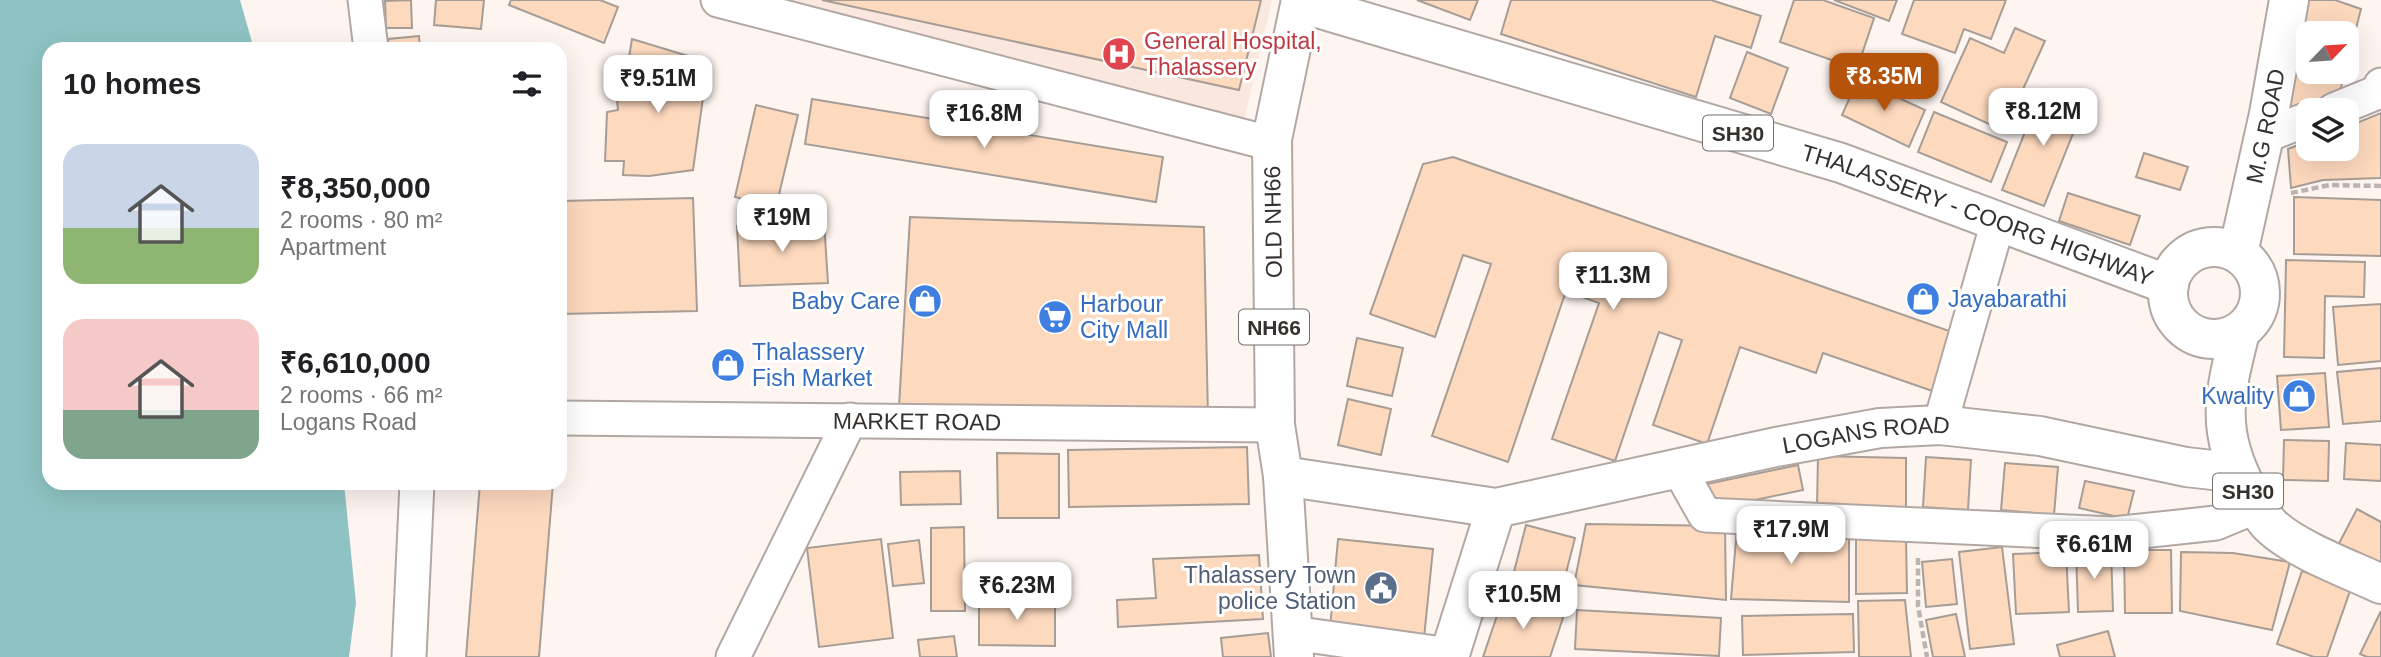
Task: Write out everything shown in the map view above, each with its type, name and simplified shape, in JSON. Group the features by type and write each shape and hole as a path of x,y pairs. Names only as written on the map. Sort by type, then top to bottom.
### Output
{"main road":[{"name":"M.G ROAD","path":"2238,253 2264,136 2289,0"},
{"name":"OLD NH66","path":"1293,645 1283,476 1275,425 1272,139 1301,1"},
{"name":"THALASSERY - COORG HIGHWAY","path":"1301,1 1841,163 2169,285"},
{"path":"2209,247 2224,247 2238,253 2258,276 2261,291 2259,307 2240,332 2211,339 2196,335 2183,326 2168,300 2174,271 2195,251 2209,247"},
{"name":"SH30","path":"2240,332 2226,387 2225,431 2239,474 2272,527 2320,556 2381,583"},
{"name":"LOGANS ROAD","path":"1283,476 1496,508 1880,428 1940,425 2040,436 2186,467 2239,474"},
{"path":"1449,656 1496,508"}],"street":[{"path":"365,0 370,42"},
{"path":"718,0 1265,142 1272,139"},
{"path":"2359,100 2378,92 2381,85"},
{"path":"2264,136 2296,124"},
{"path":"1940,425 1998,222"},
{"name":"MARKET ROAD","path":"567,418 1275,425"},
{"path":"733,657 850,420"},
{"path":"1679,469 1705,515 2113,534 2216,523 2257,506"},
{"path":"409,657 417,490"},
{"path":"1293,645 1449,656"}],"path":[{"path":"2249,201 2330,185 2381,186"},
{"path":"1911,523 1918,557 1918,606 1927,657"}],"shaded area":[{"name":"General Hospital, Thalassery","path":"767,0 1272,0 1244,121"}],"water":[{"path":"0,0 240,0 252,42 42,42 42,490 345,490 356,603 349,657 0,657"}],"building":[{"path":"411,0 412,28 386,28 385,1"},
{"path":"436,0 484,0 481,29 434,25"},
{"path":"511,0 600,0 618,7 604,43 509,5"},
{"name":"General Hospital, Thalassery","path":"822,0 1261,0 1239,90"},
{"path":"1417,0 1478,0 1470,20"},
{"path":"1511,0 1711,0 1761,16 1751,48 1715,36 1696,97 1501,34"},
{"path":"1794,0 1823,0 1874,18 1857,69 1780,42"},
{"path":"1834,0 1897,0 1889,21"},
{"path":"1914,0 2006,0 1991,39 1964,29 1955,53 1902,34"},
{"path":"2305,0 2335,0 2361,9 2358,21 2300,21"},
{"path":"2015,28 2045,41 2004,131 1941,102 1970,38 2004,53"},
{"path":"419,36 419,42 388,42 388,39"},
{"path":"632,39 708,62 693,170 649,176 623,175 624,161 605,161 607,112 618,110 616,90 653,92 657,67 628,63"},
{"path":"2296,40 2296,84 2342,84 2339,95 2327,98 2296,98 2296,106 2280,110"},
{"path":"1747,52 1788,68 1771,114 1730,98"},
{"path":"1858,79 1925,110 1909,147 1842,115"},
{"path":"2042,89 2084,106 2044,206 2002,190"},
{"path":"812,99 1163,157 1156,202 805,144"},
{"path":"756,105 798,115 776,207 735,197"},
{"path":"1934,112 2007,142 1991,182 1918,152"},
{"path":"2381,113 2381,178 2323,180 2291,188 2288,149 2296,146 2296,161 2359,161 2359,122"},
{"path":"2144,153 2188,167 2180,190 2136,177"},
{"path":"1453,157 1958,334 1938,393 1823,353 1816,373 1740,347 1707,444 1653,425 1682,340 1659,332 1615,461 1552,439 1599,303 1566,291 1508,462 1432,436 1491,264 1463,255 1435,337 1370,314 1423,164"},
{"path":"2068,193 2140,216 2130,245 2059,221"},
{"path":"2294,197 2381,200 2381,256 2294,254"},
{"path":"693,198 697,311 567,314 567,201"},
{"name":"Harbour City Mall","path":"910,217 1204,227 1208,418 899,407"},
{"path":"824,222 828,283 740,286 737,226"},
{"path":"2286,260 2365,262 2364,297 2325,296 2324,358 2284,357"},
{"path":"2381,304 2381,361 2338,365 2333,307"},
{"path":"1357,338 1403,348 1392,396 1347,386"},
{"path":"2381,368 2381,421 2343,424 2337,372"},
{"path":"2325,373 2329,427 2281,430 2277,376"},
{"path":"1348,399 1391,409 1381,455 1338,445"},
{"path":"2284,440 2329,441 2328,481 2283,480"},
{"path":"2346,443 2381,445 2381,481 2344,479"},
{"path":"1247,447 1249,504 1069,507 1068,450"},
{"path":"997,453 1059,454 1059,518 998,518"},
{"path":"1818,456 1906,458 1906,508 1817,506"},
{"path":"1926,457 1971,460 1968,510 1923,507"},
{"path":"2005,463 2058,467 2054,515 2001,510"},
{"path":"1798,465 1803,490 1712,509 1707,484"},
{"path":"960,471 961,504 901,505 900,472"},
{"path":"2085,481 2134,491 2127,519 2079,508"},
{"path":"479,490 552,490 539,657 466,657"},
{"path":"2357,509 2381,522 2381,573 2336,549"},
{"path":"1586,524 1725,526 1726,600 1574,585"},
{"path":"1526,525 1575,538 1558,604 1509,591"},
{"path":"964,527 965,611 931,611 931,528"},
{"path":"1737,528 1849,533 1849,602 1731,599"},
{"path":"1856,536 1906,536 1907,593 1856,594"},
{"path":"881,539 893,638 819,647 807,548"},
{"name":"Thalassery Town police Station","path":"1338,539 1433,549 1424,638 1330,628"},
{"path":"919,540 924,583 893,586 888,544"},
{"path":"2002,547 2014,644 1970,649 1959,552"},
{"path":"2111,550 2113,611 2078,612 2076,551"},
{"path":"2124,550 2171,550 2172,613 2125,613"},
{"path":"2066,552 2069,612 2016,614 2013,554"},
{"path":"2181,552 2233,553 2290,562 2272,630 2180,611"},
{"path":"1259,555 1263,619 1118,627 1117,600 1156,598 1153,559"},
{"path":"1952,559 1957,604 1926,607 1922,562"},
{"path":"2302,571 2351,588 2327,657 2314,657 2277,644"},
{"path":"1504,595 1564,615 1550,657 1483,657"},
{"path":"979,598 1055,599 1055,646 979,645"},
{"path":"1905,600 1911,657 1859,657 1858,601"},
{"path":"1577,610 1721,618 1719,656 1575,649"},
{"path":"2381,611 2381,657 2367,657 2360,654"},
{"path":"1853,614 1854,652 1743,655 1742,616"},
{"path":"1956,614 1965,657 1933,657 1926,620"},
{"path":"2108,631 2115,657 2060,657 2057,645"},
{"path":"1268,633 1271,657 1223,657 1221,638"},
{"path":"954,636 957,657 920,657 918,640"}],"place":[{"name":"General Hospital, Thalassery","path":"1119,54"},
{"name":"Jayabarathi","path":"1923,299"},
{"name":"Baby Care","path":"925,301"},
{"name":"Harbour City Mall","path":"1055,317"},
{"name":"Thalassery Fish Market","path":"728,365"},
{"name":"Kwality","path":"2299,396"},
{"name":"Thalassery Town police Station","path":"1381,588"}]}
